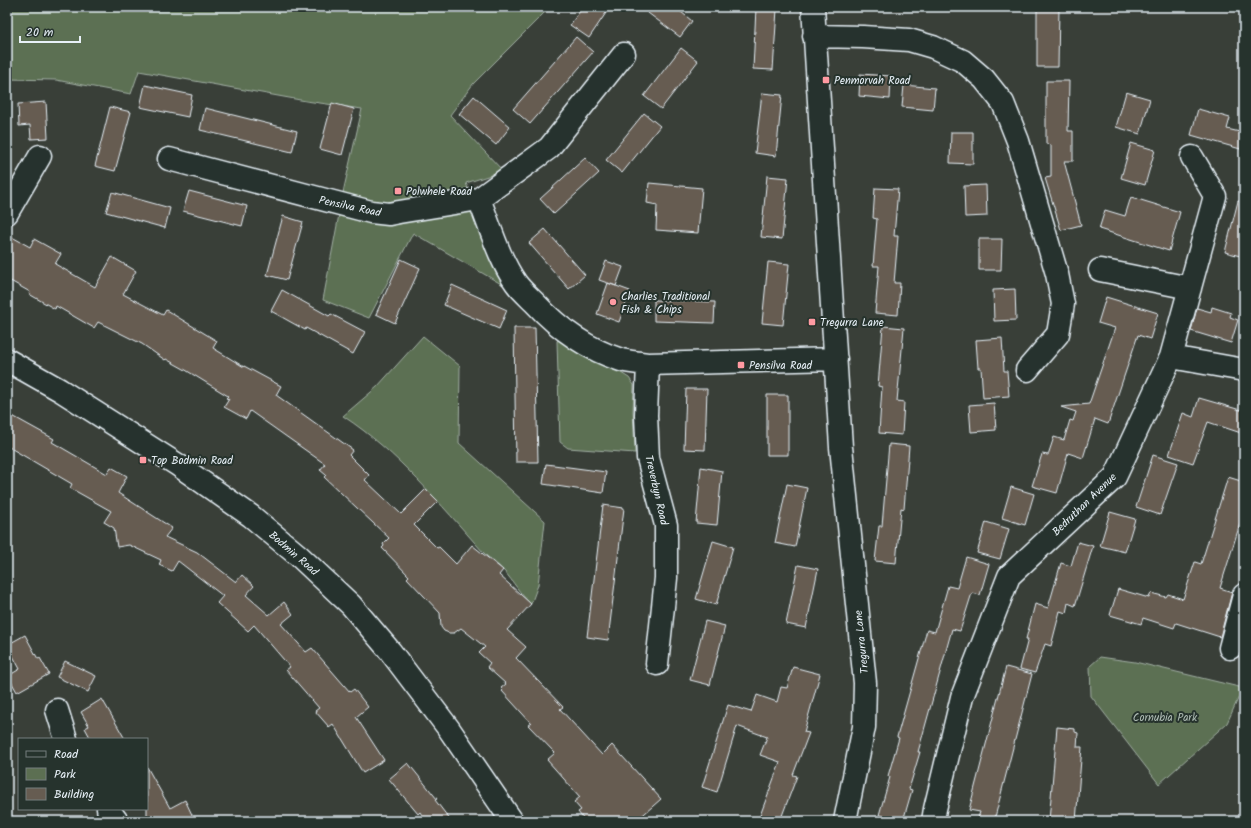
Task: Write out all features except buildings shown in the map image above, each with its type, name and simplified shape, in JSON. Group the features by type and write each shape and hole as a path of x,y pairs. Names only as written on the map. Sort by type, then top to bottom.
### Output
{"street":[{"name":"Tregurra Lane","path":"813,7 841,447 865,683 864,727 845,821"},
{"path":"814,36 863,36 909,40 933,47 963,61 984,79 1003,103 1018,141 1057,274 1063,304 1058,334 1026,370"},
{"path":"624,54 549,148 479,199 503,259 516,283 544,313 560,327 584,344 599,352 622,360 648,364 836,359"},
{"path":"10,201 40,156"},
{"name":"Bedruthan Avenue","path":"933,821 962,697 1009,576 1115,477 1171,357 1214,196 1192,157"},
{"name":"Pensilva Road","path":"169,159 371,212 394,213 479,199"},
{"path":"1100,270 1190,288"},
{"path":"1171,357 1244,370"},
{"name":"Bodmin Road","path":"7,360 60,390 202,482 251,516 299,556 351,605 390,651 449,729 512,821"},
{"name":"Treverbyn Road","path":"648,364 646,415 648,458 666,525 666,578 657,664"},
{"path":"1230,648 1244,595"},
{"path":"57,710 66,738"},
{"path":"109,810 116,821"}],"green space":[{"path":"7,7 550,7 473,84 450,115 503,171 466,183 503,285 413,233 369,318 323,300 344,188 362,109 306,101 139,71 131,94 56,80 7,79"},
{"path":"423,336 460,366 459,443 545,521 538,585 531,604 504,571 485,555 434,497 400,462 363,430 343,416 377,387"},
{"path":"560,339 573,349 596,362 618,371 629,378 634,385 633,411 635,453 568,448 560,442 557,341"},
{"name":"Cornubia Park","path":"1100,657 1135,662 1243,688 1227,723 1159,784 1091,696 1090,666"}],"place":[{"name":"Penmorvah Road","path":"826,80"},
{"name":"Polwhele Road","path":"398,191"},
{"name":"Charlies Traditional Fish & Chips","path":"613,302"},
{"name":"Tregurra Lane","path":"812,322"},
{"name":"Pensilva Road","path":"741,365"},
{"name":"Top Bodmin Road","path":"143,460"}]}
